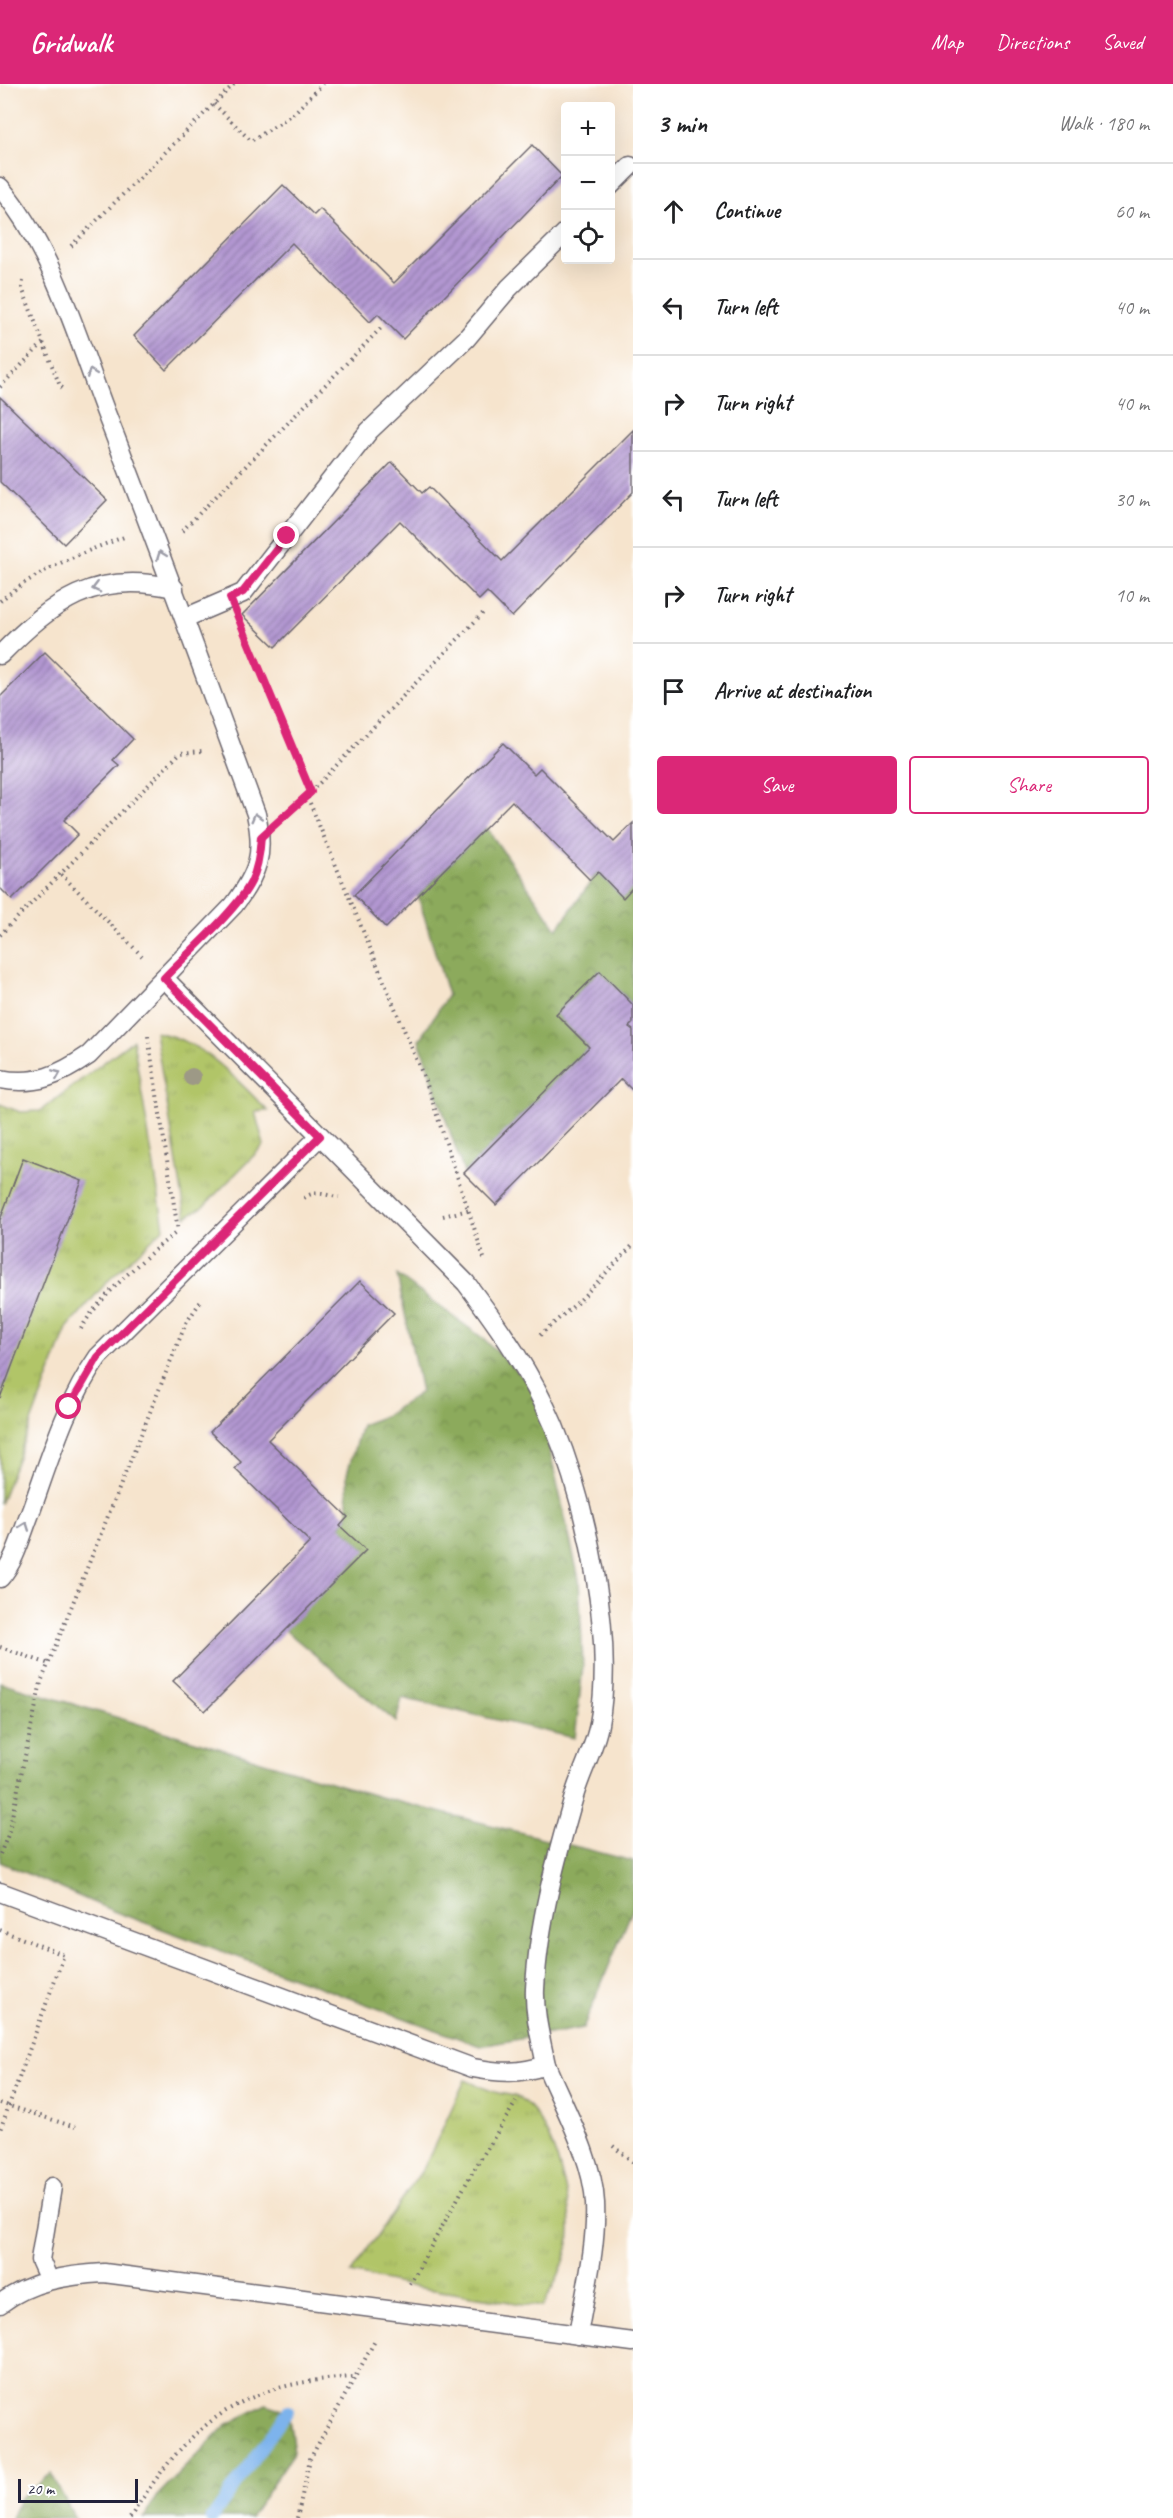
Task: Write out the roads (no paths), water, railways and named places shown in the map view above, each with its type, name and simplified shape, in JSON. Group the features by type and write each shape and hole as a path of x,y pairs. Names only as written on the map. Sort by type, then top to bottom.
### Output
{"lane":[{"path":"615,181 630,166"},
{"path":"0,187 34,237 46,264 174,588 256,814 261,837 259,860 250,883 234,905 88,1054 65,1072 42,1080 17,1082 0,1079"},
{"path":"185,618 243,592 369,431 466,339 509,288 561,236"},
{"path":"0,655 36,619 61,602 86,591 118,582 148,582 174,588"},
{"path":"164,978 466,1283 503,1332 554,1426 582,1513 599,1589 604,1680 599,1725 575,1795 541,1940 535,1990 546,2065 588,2167 595,2201 595,2232 578,2335"},
{"path":"0,1578 17,1547 69,1407 98,1357 320,1136"},
{"path":"0,1892 473,2068 524,2073 546,2065"},
{"path":"49,2280 40,2260 44,2223 52,2187"},
{"path":"0,2304 25,2289 49,2280 75,2275 104,2274 633,2342"}],"waterway":[{"path":"212,2518 288,2411"}]}
